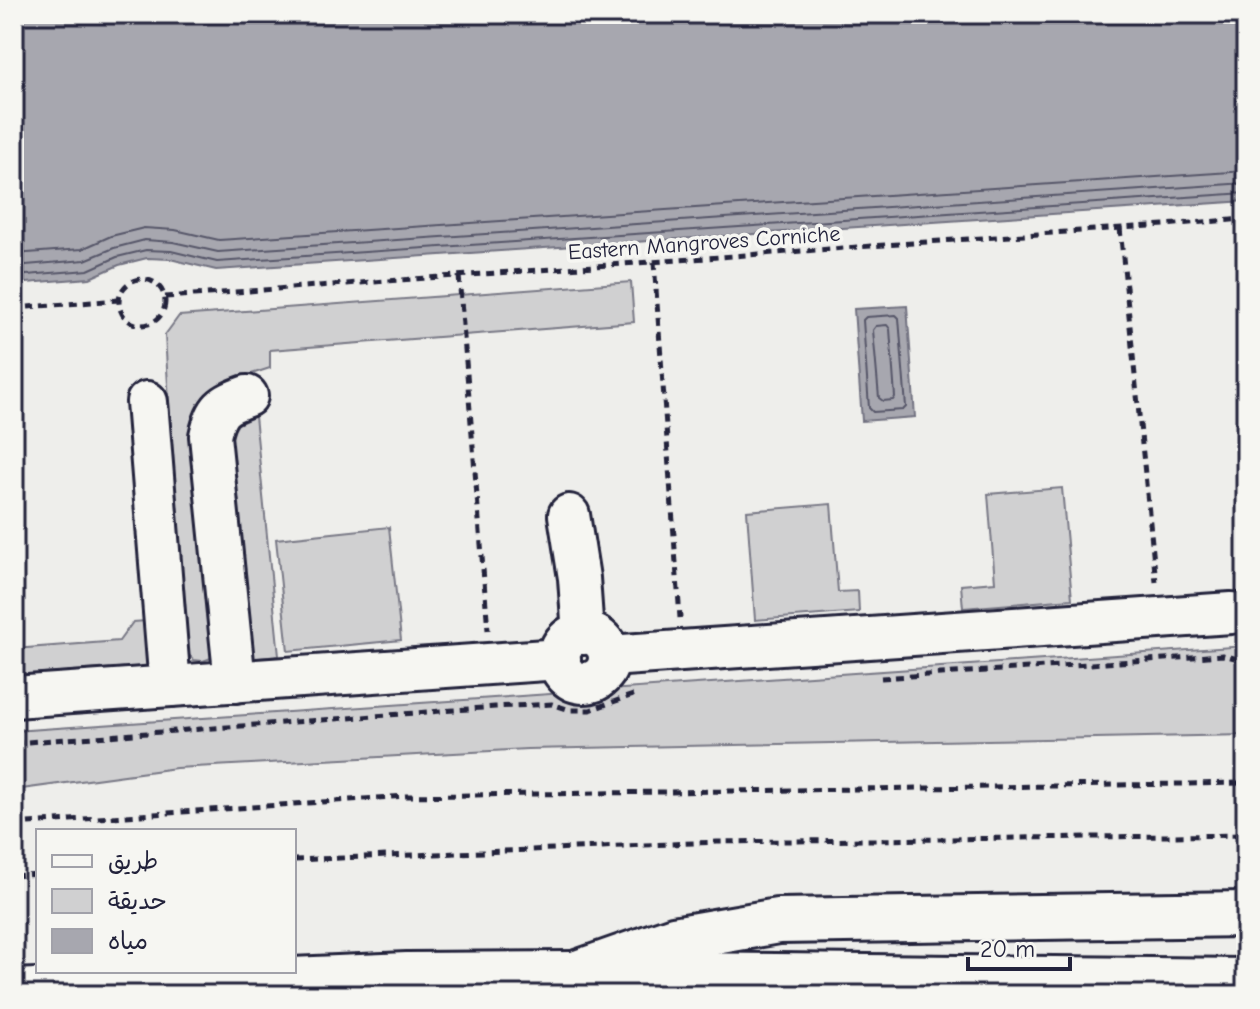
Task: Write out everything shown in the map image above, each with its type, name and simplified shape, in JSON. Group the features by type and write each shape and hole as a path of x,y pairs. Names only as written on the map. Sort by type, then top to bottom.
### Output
{"main road":[{"path":"574,974 674,939 778,921 1246,914"},
{"path":"14,992 407,975 1246,981"}],"lane":[{"path":"235,682 210,436 215,417 226,404 247,396"},
{"path":"147,402 170,686"},
{"path":"569,515 579,578 584,649"},
{"path":"14,697 491,664 584,649 683,650 1241,611"}],"path":[{"name":"Eastern Mangroves Corniche","path":"165,297 1246,219"},
{"path":"1120,228 1163,659"},
{"path":"654,262 683,650"},
{"path":"459,276 495,707"},
{"path":"140,279 155,282 165,297 164,311 159,318 145,325 137,325 124,318 119,300 125,286 140,279"},
{"path":"14,308 119,300"},
{"path":"877,678 1223,655 1246,661"},
{"path":"14,743 495,707 552,704 570,710 590,710 607,706 631,694 645,693"},
{"path":"14,824 406,796 1246,783"},
{"path":"296,860 717,842 1246,835"},
{"path":"14,876 36,874"}],"green space":[{"path":"631,282 634,322 270,350 270,368 227,382 199,408 213,647 211,658 203,661 194,660 187,653 183,636 165,335 179,316"},
{"path":"255,416 279,656 249,659 227,442 238,424"},
{"path":"1062,488 1072,599 963,608 961,585 995,582 988,494"},
{"path":"831,504 838,592 858,591 859,612 755,620 747,511"},
{"path":"389,527 401,640 288,651 276,539"},
{"path":"146,621 149,666 14,675 14,649 119,641 133,622"},
{"path":"1246,646 1246,735 527,749 176,768 14,790 14,731"}],"water":[{"path":"14,14 1246,14 1246,201 216,270 170,259 147,258 119,265 90,278 14,284"},
{"path":"907,306 915,417 862,421 854,309"}]}
